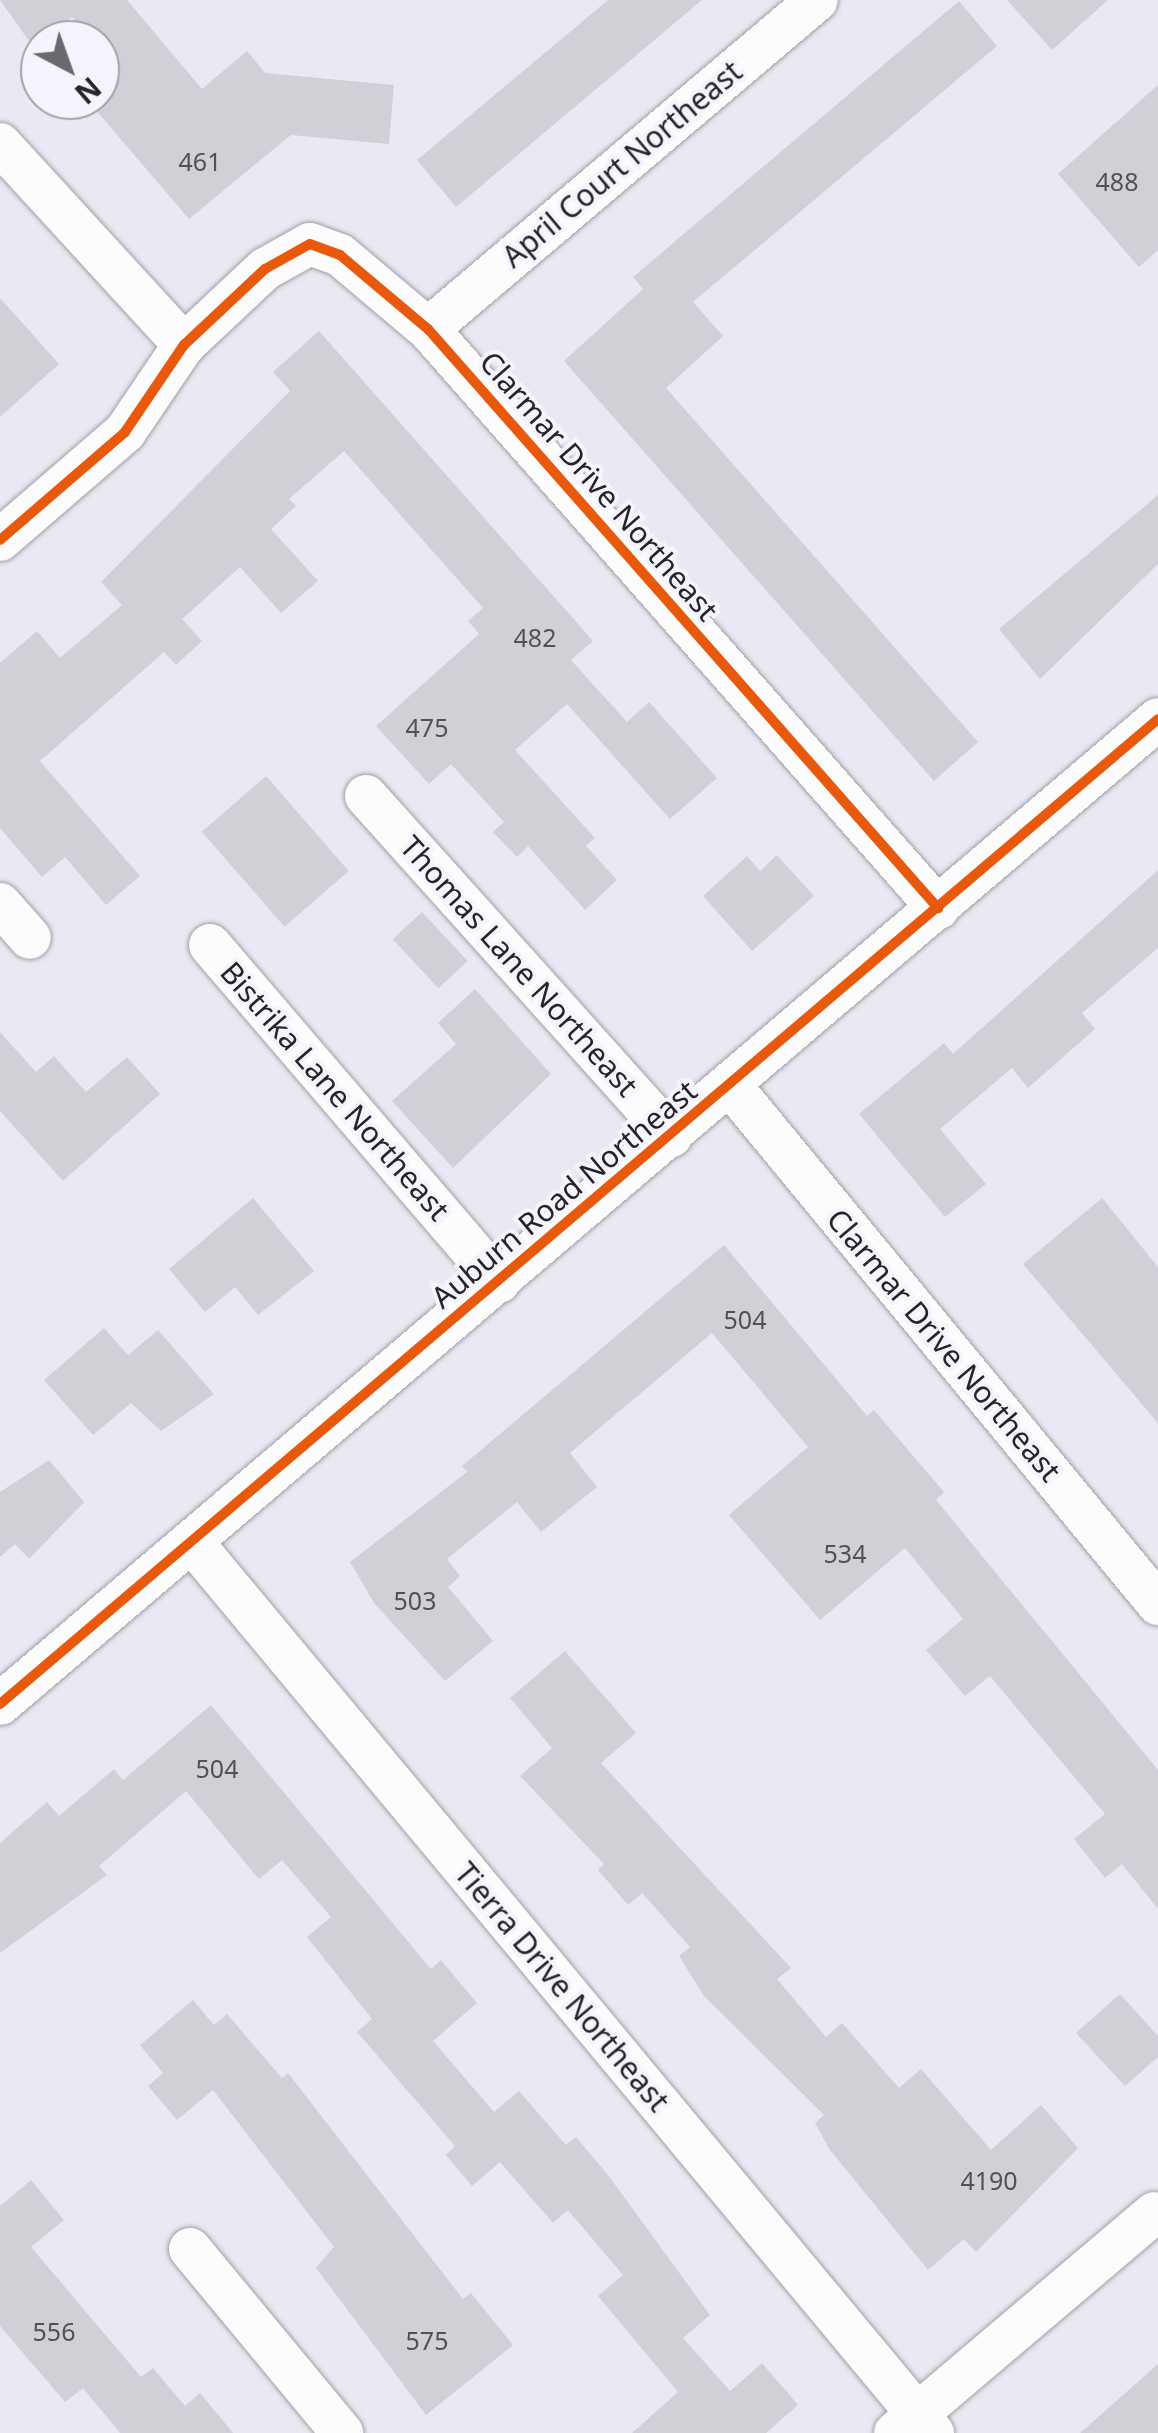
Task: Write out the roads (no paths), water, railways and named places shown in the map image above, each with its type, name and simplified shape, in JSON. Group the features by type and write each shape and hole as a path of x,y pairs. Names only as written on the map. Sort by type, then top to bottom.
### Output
{"street":[{"name":"April Court Northeast","path":"428,329 817,0"},
{"path":"0,144 184,346"},
{"name":"Clarmar Drive Northeast","path":"0,540 125,432 184,346 265,269 310,244 340,255 428,329 938,908"},
{"name":"Auburn Road Northeast","path":"5,1690 192,1542 1158,719"},
{"name":"Thomas Lane Northeast","path":"366,796 671,1136"},
{"path":"0,904 30,938"},
{"name":"Bistrika Lane Northeast","path":"210,945 498,1282"},
{"name":"Clarmar Drive Northeast","path":"730,1085 1158,1604"},
{"name":"Tierra Drive Northeast","path":"192,1542 915,2427"},
{"path":"915,2427 1154,2213"},
{"path":"190,2248 342,2433"}]}
